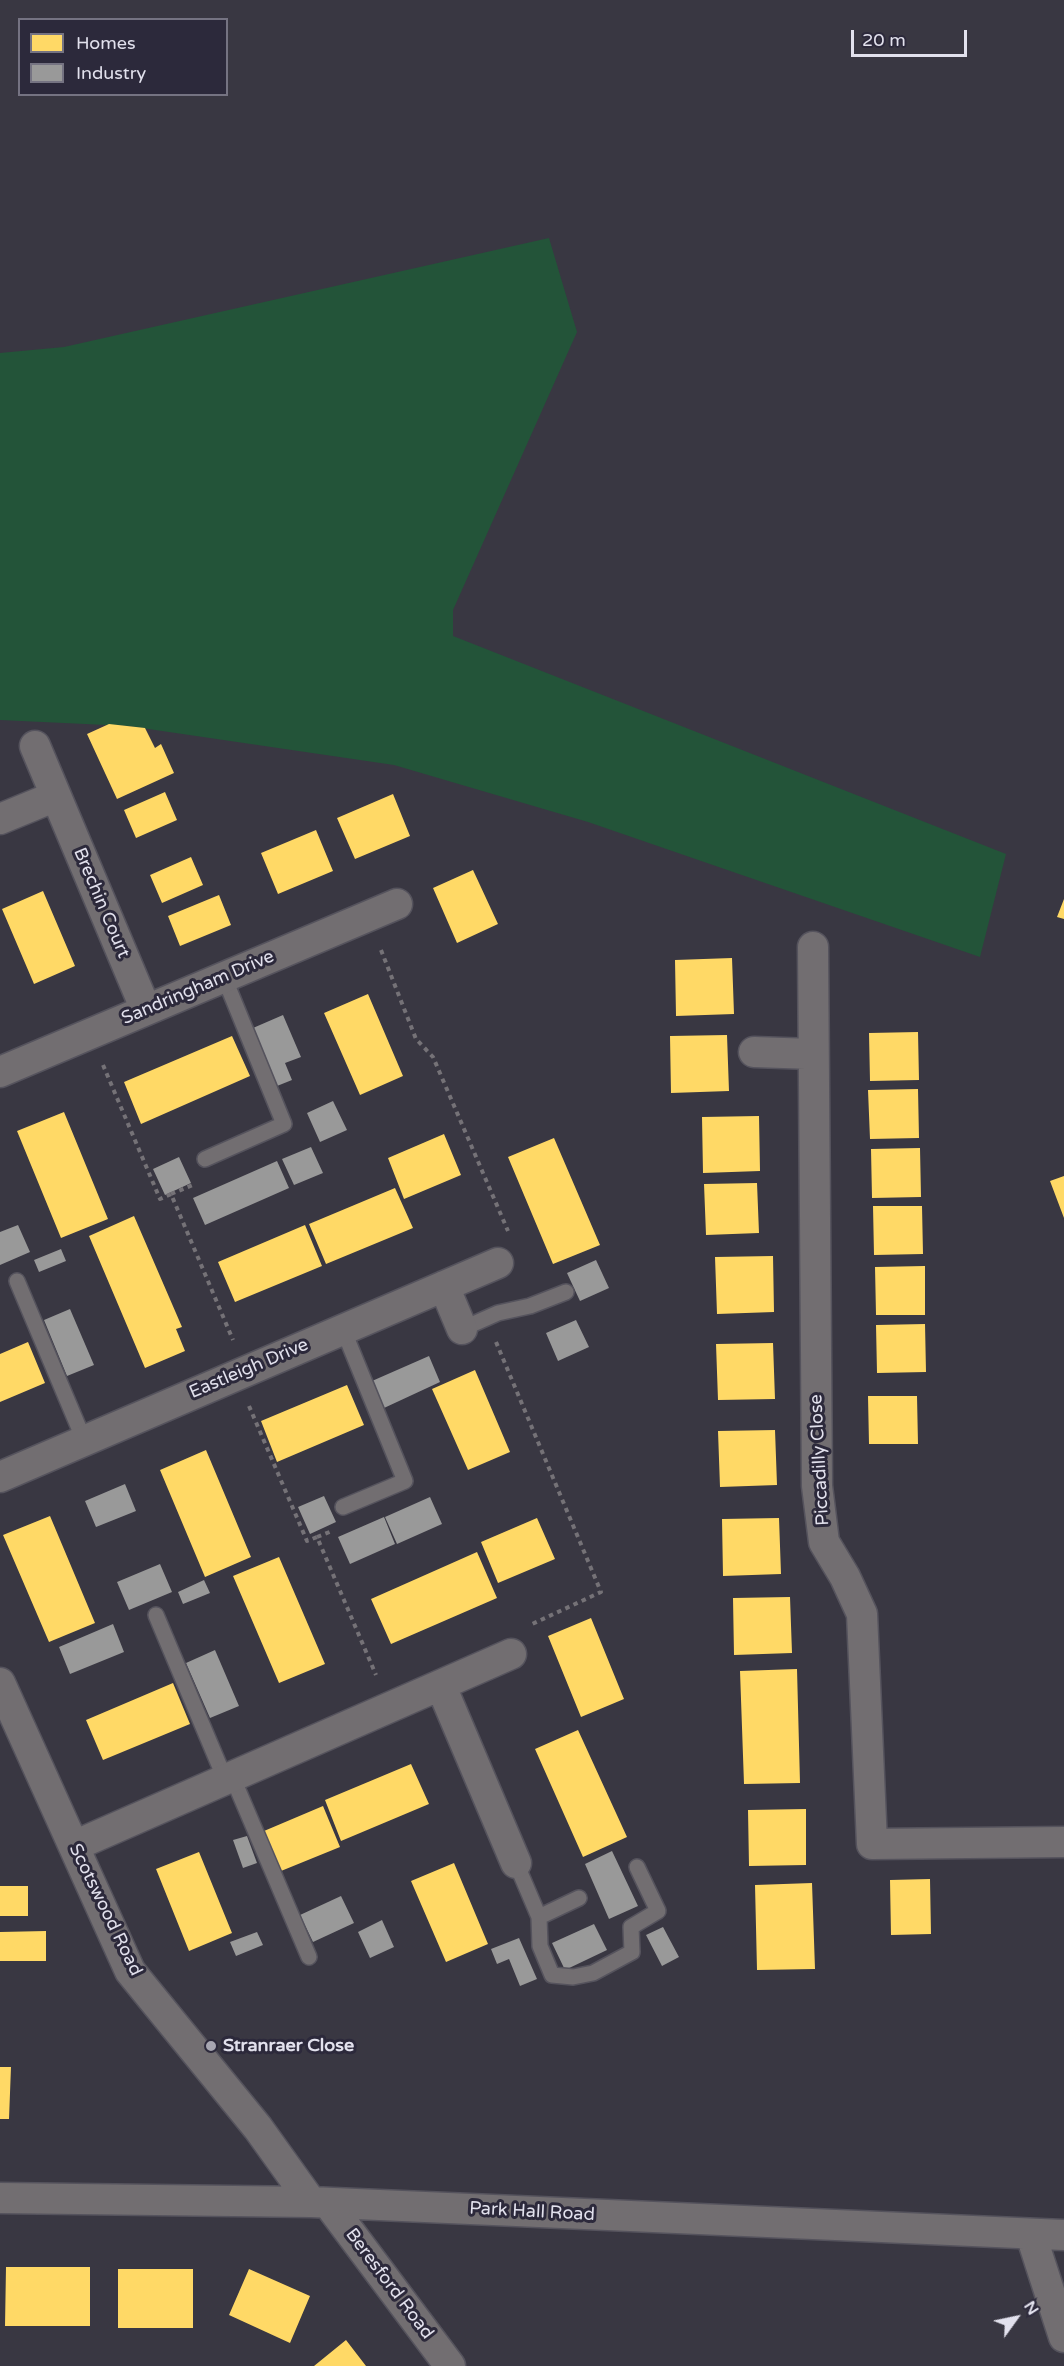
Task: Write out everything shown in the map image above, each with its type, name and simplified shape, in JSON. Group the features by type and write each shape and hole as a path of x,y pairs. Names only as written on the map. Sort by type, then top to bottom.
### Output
{"street":[{"name":"Brechin Court","path":"36,746 146,1010"},
{"path":"0,819 56,796"},
{"name":"Sandringham Drive","path":"0,1072 397,904"},
{"name":"Piccadilly Close","path":"813,947 817,1486 824,1542 845,1576 862,1614 872,1844 1064,1842"},
{"path":"754,1052 813,1054"},
{"name":"Eastleigh Drive","path":"0,1477 498,1263"},
{"path":"444,1286 474,1324"},
{"path":"74,1846 511,1654"},
{"name":"Scotswood Road","path":"0,1683 130,1971 319,2202"},
{"path":"441,1686 516,1863"},
{"name":"Park Hall Road","path":"0,2198 319,2202 1064,2235"},
{"name":"Beresford Road","path":"319,2202 450,2366"},
{"path":"1031,2235 1064,2337"}],"lane":[{"path":"205,1158 284,1124 224,977"},
{"path":"17,1281 84,1440"},
{"path":"474,1324 566,1292"},
{"path":"343,1329 405,1481 343,1507"},
{"path":"156,1615 309,1957"},
{"path":"516,1863 539,1917 540,1946 552,1975 573,1977 593,1973 632,1952 632,1927 658,1911 637,1867"},
{"path":"539,1917 579,1898"}],"path":[{"path":"368,917 416,1039 433,1057 509,1233 498,1263"},
{"path":"90,1034 160,1199 171,1194 307,1541 317,1537 390,1708"},
{"path":"474,1324 601,1592 520,1630 511,1654"}],"green space":[{"path":"549,238 577,332 453,610 453,636 1006,854 980,957 588,822 394,765 128,726 0,720 0,353 64,347"}],"building: Homes":[{"path":"109,724 145,728 155,748 161,744 174,773 117,799 87,734"},
{"path":"165,792 177,820 136,838 124,810"},
{"path":"393,794 410,836 355,859 337,818"},
{"path":"316,830 333,871 278,894 261,853"},
{"path":"191,857 203,885 162,903 150,875"},
{"path":"473,870 498,924 457,943 433,888"},
{"path":"43,891 75,966 34,984 2,909"},
{"path":"219,895 231,925 180,946 168,916"},
{"path":"1064,899 1064,919 1057,917"},
{"path":"732,958 734,1014 676,1016 675,960"},
{"path":"368,994 403,1076 360,1095 324,1013"},
{"path":"918,1032 919,1080 870,1081 869,1033"},
{"path":"727,1035 729,1091 671,1093 670,1036"},
{"path":"232,1036 250,1076 141,1124 124,1082"},
{"path":"918,1089 919,1138 870,1139 868,1090"},
{"path":"64,1112 108,1219 61,1238 17,1131"},
{"path":"759,1116 760,1171 703,1173 702,1117"},
{"path":"444,1134 461,1175 404,1199 388,1158"},
{"path":"554,1138 600,1245 553,1264 508,1157"},
{"path":"920,1148 921,1197 872,1198 871,1149"},
{"path":"1064,1176 1064,1218 1050,1181"},
{"path":"757,1183 759,1233 706,1235 704,1184"},
{"path":"395,1188 413,1228 326,1264 309,1224"},
{"path":"873,1206 922,1206 923,1254 874,1255"},
{"path":"134,1216 182,1327 176,1329 185,1351 145,1368 89,1236"},
{"path":"305,1225 322,1266 235,1302 218,1262"},
{"path":"773,1256 774,1312 717,1314 715,1257"},
{"path":"925,1266 925,1315 876,1315 875,1267"},
{"path":"925,1324 926,1372 877,1373 876,1325"},
{"path":"28,1342 45,1383 0,1402 0,1354"},
{"path":"773,1343 775,1399 718,1400 716,1344"},
{"path":"475,1370 510,1452 468,1470 432,1389"},
{"path":"347,1385 364,1425 277,1462 261,1421"},
{"path":"868,1396 917,1396 918,1444 869,1444"},
{"path":"775,1430 777,1485 720,1487 718,1431"},
{"path":"206,1450 251,1557 205,1577 160,1470"},
{"path":"50,1516 95,1623 49,1642 3,1535"},
{"path":"537,1518 555,1559 498,1583 481,1542"},
{"path":"779,1518 781,1574 723,1576 722,1519"},
{"path":"477,1552 497,1598 391,1644 371,1599"},
{"path":"279,1557 325,1664 279,1683 233,1576"},
{"path":"790,1597 792,1653 734,1655 733,1598"},
{"path":"591,1618 624,1699 581,1717 548,1636"},
{"path":"797,1669 800,1783 744,1784 740,1671"},
{"path":"173,1683 190,1724 103,1760 86,1720"},
{"path":"578,1730 627,1837 583,1857 535,1749"},
{"path":"411,1764 429,1804 341,1841 325,1800"},
{"path":"323,1806 340,1847 281,1871 264,1831"},
{"path":"806,1809 806,1865 749,1866 748,1810"},
{"path":"199,1852 232,1933 189,1951 156,1869"},
{"path":"454,1863 488,1944 446,1962 411,1881"},
{"path":"930,1879 931,1934 891,1935 890,1880"},
{"path":"812,1883 815,1969 757,1970 755,1885"},
{"path":"0,1886 28,1886 28,1916 0,1916"},
{"path":"46,1931 46,1961 0,1961 0,1932"},
{"path":"0,2067 11,2067 9,2119 0,2119"},
{"path":"6,2267 90,2267 90,2326 5,2326"},
{"path":"118,2269 193,2269 193,2328 118,2328"},
{"path":"249,2269 310,2296 290,2343 229,2315"},
{"path":"346,2340 366,2366 314,2366"}],"building: Industry":[{"path":"283,1015 301,1057 285,1063 292,1080 277,1086 253,1028"},
{"path":"333,1101 347,1130 320,1142 307,1113"},
{"path":"311,1147 323,1173 294,1185 282,1159"},
{"path":"179,1157 191,1183 165,1195 153,1169"},
{"path":"277,1161 289,1188 205,1225 193,1198"},
{"path":"18,1225 30,1252 0,1265 0,1232"},
{"path":"61,1249 66,1261 39,1272 34,1260"},
{"path":"596,1260 609,1288 580,1301 567,1273"},
{"path":"70,1309 94,1365 67,1376 44,1320"},
{"path":"576,1320 589,1347 558,1361 546,1333"},
{"path":"429,1356 440,1382 384,1408 372,1381"},
{"path":"125,1484 136,1511 96,1527 85,1501"},
{"path":"324,1496 336,1522 310,1534 298,1507"},
{"path":"430,1497 442,1524 397,1544 385,1517"},
{"path":"384,1517 395,1544 350,1564 338,1537"},
{"path":"160,1564 172,1592 129,1610 117,1582"},
{"path":"204,1580 210,1593 183,1604 178,1592"},
{"path":"113,1624 124,1652 70,1674 59,1647"},
{"path":"215,1650 239,1706 210,1718 186,1663"},
{"path":"247,1836 257,1863 243,1868 233,1840"},
{"path":"612,1851 638,1906 609,1919 585,1864"},
{"path":"341,1896 354,1923 313,1942 300,1915"},
{"path":"382,1920 394,1947 370,1958 358,1932"},
{"path":"594,1924 607,1950 565,1970 552,1943"},
{"path":"663,1927 679,1957 662,1966 646,1935"},
{"path":"257,1932 263,1945 236,1956 230,1942"},
{"path":"519,1938 537,1979 520,1986 509,1959 497,1964 491,1949"}],"place":[{"name":"Stranraer Close","path":"211,2046"}]}
